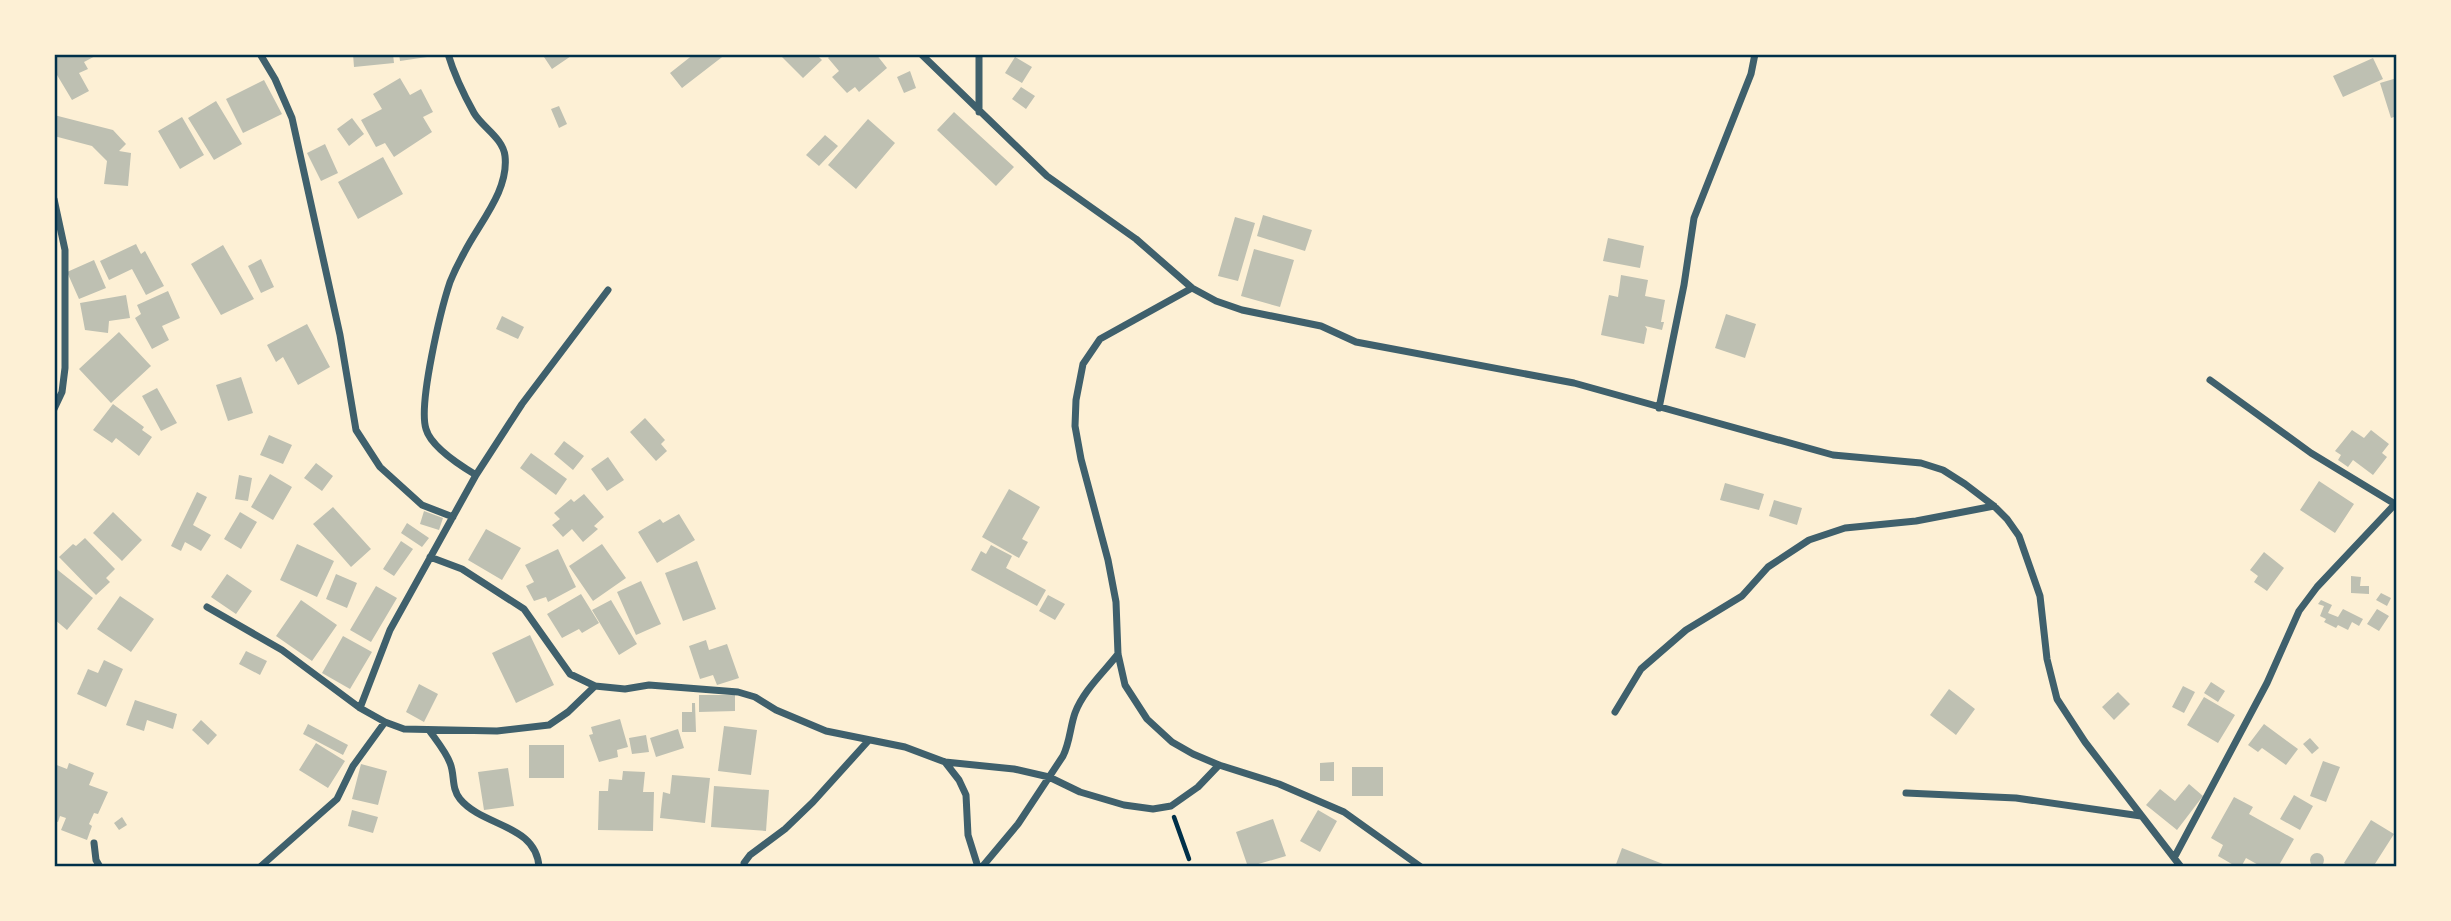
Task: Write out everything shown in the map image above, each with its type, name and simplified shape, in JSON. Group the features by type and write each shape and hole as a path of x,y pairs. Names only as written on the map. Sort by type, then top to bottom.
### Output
{"street":[{"path":"260,54 275,79 292,118 340,335 356,430 380,467 422,505 453,517"},
{"path":"448,54 475,115 496,138 505,154 503,179 492,207 451,280 433,351 426,401 426,430 442,450 476,475"},
{"path":"921,54 1047,176 1136,239 1192,288 1216,301 1242,310 1321,326 1356,342 1574,383 1833,456 1921,464 1943,470 1994,506 2019,536 2040,596 2047,659 2057,699 2070,721 2180,867"},
{"path":"979,54 979,112"},
{"path":"1659,408 1685,285 1694,218 1751,74 1755,54"},
{"path":"54,199 65,250 65,368 62,392 54,409"},
{"path":"1192,288 1100,339 1083,364 1076,400 1075,426 1108,560 1116,602 1118,654 1125,685 1147,719 1172,743 1219,765 1279,784 1344,812 1421,867"},
{"path":"360,708 390,630 476,475 522,404 608,290"},
{"path":"2174,858 2267,683 2299,611 2317,587 2396,503 2311,453 2210,380"},
{"path":"1615,712 1641,669 1686,630 1742,596 1768,567 1809,540 1845,528 1916,521 1994,506"},
{"path":"430,557 462,569 524,609 570,674 595,686 625,689 649,685 738,692 755,697 776,710 826,731 905,747 945,762 1014,769 1049,778 1080,792 1124,805 1153,809 1171,806 1198,787 1219,765"},
{"path":"206,607 282,650 360,708 404,729 497,731 549,725 568,712 595,686"},
{"path":"945,762 959,780 966,795 968,835 980,867 1018,824 1049,778 1068,745 1075,712 1118,654"},
{"path":"260,867 337,799 353,766 385,722"},
{"path":"429,730 450,763 452,783 459,799 476,812 523,836 538,854 539,867"},
{"path":"745,867 750,855 785,829 869,740"},
{"path":"1906,793 2016,798 2141,816"},
{"path":"94,843 96,860 100,867"}],"path":[{"path":"1171,806 1189,859"}],"building":[{"path":"54,54 99,54 84,62 88,69 79,73 89,91 72,100 54,70"},
{"path":"353,54 393,54 394,63 354,67"},
{"path":"399,54 434,54 434,56 400,61"},
{"path":"542,54 574,54 552,69"},
{"path":"694,54 726,54 682,88 670,73"},
{"path":"816,54 822,60 803,78 781,56"},
{"path":"832,54 876,54 887,68 859,92 855,87 847,93 832,77 839,71 828,58"},
{"path":"1015,57 1032,67 1022,83 1005,73"},
{"path":"2373,58 2383,79 2343,97 2333,76"},
{"path":"910,71 916,88 904,93 897,77"},
{"path":"400,78 410,95 421,89 433,112 423,117 432,132 394,157 385,143 376,147 361,120 382,109 373,94"},
{"path":"2397,78 2397,116 2391,118 2380,83"},
{"path":"264,80 282,114 243,133 226,99"},
{"path":"1021,87 1035,96 1026,109 1012,99"},
{"path":"216,101 242,144 214,160 188,118"},
{"path":"559,106 567,124 559,128 551,109"},
{"path":"954,112 1014,167 996,186 937,130"},
{"path":"54,115 113,130 126,144 119,151 131,153 128,186 104,184 107,161 92,146 54,136"},
{"path":"182,117 204,155 180,169 158,131"},
{"path":"352,118 364,134 349,146 337,129"},
{"path":"868,119 895,143 856,189 828,165"},
{"path":"825,135 838,146 819,166 806,155"},
{"path":"325,144 338,173 321,181 307,153"},
{"path":"383,157 403,194 358,219 338,182"},
{"path":"1263,215 1312,230 1305,251 1257,236"},
{"path":"1235,217 1255,223 1238,281 1218,276"},
{"path":"1608,238 1644,246 1640,268 1603,261"},
{"path":"136,244 141,254 145,251 164,286 146,295 132,269 109,280 100,261"},
{"path":"223,245 254,299 221,315 191,264"},
{"path":"1254,249 1294,260 1280,307 1241,296"},
{"path":"261,259 274,287 261,293 248,266"},
{"path":"94,260 106,288 79,299 67,272"},
{"path":"1621,275 1648,280 1645,296 1665,300 1662,330 1645,326 1647,329 1644,344 1601,335 1609,295 1618,297"},
{"path":"168,291 180,318 162,326 169,340 152,349 135,318 141,314 137,305"},
{"path":"126,295 130,318 109,321 108,333 85,330 80,303"},
{"path":"1726,314 1756,324 1745,358 1715,348"},
{"path":"502,316 524,327 518,339 496,329"},
{"path":"307,324 330,367 298,385 283,357 276,362 267,345"},
{"path":"119,332 151,366 111,403 79,369"},
{"path":"241,377 253,413 228,421 216,385"},
{"path":"157,388 177,423 161,431 142,396"},
{"path":"113,404 144,427 142,430 152,437 139,456 116,438 112,443 93,430"},
{"path":"645,418 665,440 661,444 667,451 656,461 630,432"},
{"path":"2352,430 2364,438 2371,430 2389,444 2382,453 2387,457 2373,475 2353,460 2348,467 2338,460 2341,455 2335,451"},
{"path":"269,435 292,445 283,464 260,455"},
{"path":"564,441 584,456 573,470 554,454"},
{"path":"531,453 567,479 556,495 520,468"},
{"path":"608,457 624,480 607,491 591,469"},
{"path":"316,463 333,476 322,491 304,478"},
{"path":"270,474 292,487 273,520 251,507"},
{"path":"239,475 252,478 248,501 235,499"},
{"path":"2319,481 2354,504 2335,533 2300,510"},
{"path":"1725,483 1764,494 1759,510 1720,500"},
{"path":"1009,489 1040,507 1022,539 1028,542 1019,558 982,537"},
{"path":"197,492 207,497 193,525 211,535 201,551 185,542 181,551 171,546"},
{"path":"584,494 604,517 594,526 598,529 583,542 572,529 563,537 552,525 560,519 554,513 571,499 574,502"},
{"path":"1774,500 1802,508 1797,525 1769,516"},
{"path":"333,507 371,549 351,567 313,524"},
{"path":"424,511 443,518 439,530 420,524"},
{"path":"113,512 142,540 122,561 93,533"},
{"path":"240,512 257,522 241,549 224,539"},
{"path":"679,514 695,540 657,563 638,532 660,519 663,523"},
{"path":"407,523 429,538 422,547 401,533"},
{"path":"486,529 521,548 502,580 468,560"},
{"path":"85,538 115,569 106,578 110,582 96,595 59,557 73,544 76,546"},
{"path":"401,541 413,549 394,576 383,569"},
{"path":"297,544 334,561 317,597 280,580"},
{"path":"602,544 626,578 593,601 569,566"},
{"path":"991,545 1012,556 1006,568 1046,590 1037,606 971,570 981,551 986,554"},
{"path":"558,549 576,587 548,602 546,597 534,601 526,586 534,582 525,565"},
{"path":"2264,552 2284,568 2267,591 2254,582 2258,576 2250,570"},
{"path":"697,561 716,609 683,621 665,573"},
{"path":"54,567 93,598 67,630 54,619"},
{"path":"227,574 252,591 236,614 211,597"},
{"path":"336,574 357,583 347,608 326,599"},
{"path":"2351,576 2361,577 2360,586 2369,586 2369,594 2351,593"},
{"path":"641,581 661,624 636,635 617,592"},
{"path":"376,586 397,598 371,642 350,630"},
{"path":"2381,593 2391,598 2387,606 2376,600"},
{"path":"581,594 599,623 582,633 579,629 562,638 547,614"},
{"path":"1048,595 1065,604 1055,620 1039,611"},
{"path":"120,596 154,619 131,652 97,629"},
{"path":"301,600 337,625 312,661 276,636"},
{"path":"611,600 637,644 619,655 592,610"},
{"path":"2321,600 2332,605 2328,613 2338,617 2343,609 2363,619 2359,626 2352,622 2348,630 2338,625 2336,628 2324,622 2326,619 2320,616 2324,606 2318,604"},
{"path":"2377,609 2389,616 2379,631 2367,624"},
{"path":"530,635 554,685 516,703 492,653"},
{"path":"343,636 372,652 350,689 322,673"},
{"path":"706,640 709,650 727,644 739,678 717,685 713,675 700,679 689,646"},
{"path":"246,651 267,661 260,675 239,664"},
{"path":"104,660 123,669 106,707 77,694 88,669 98,673"},
{"path":"2211,682 2225,691 2218,702 2204,693"},
{"path":"419,684 438,694 424,722 406,712"},
{"path":"2183,686 2195,692 2184,713 2172,707"},
{"path":"1949,689 1975,709 1956,735 1930,715"},
{"path":"2118,692 2130,704 2114,720 2102,707"},
{"path":"699,695 735,695 735,711 699,712"},
{"path":"2204,697 2235,715 2218,743 2187,725"},
{"path":"135,700 177,714 173,729 147,720 144,731 126,725"},
{"path":"692,703 695,703 696,732 682,732 682,712 692,712"},
{"path":"620,719 628,747 617,750 618,757 599,762 589,735 593,734 591,727"},
{"path":"201,720 217,735 208,745 192,730"},
{"path":"308,724 348,745 343,755 303,734"},
{"path":"2264,724 2298,749 2286,765 2262,748 2258,752 2248,745"},
{"path":"724,726 757,730 751,775 718,771"},
{"path":"678,729 684,748 656,757 650,738"},
{"path":"646,735 649,752 632,754 629,738"},
{"path":"2310,738 2319,748 2312,754 2303,744"},
{"path":"316,743 345,761 328,788 299,770"},
{"path":"529,745 564,745 564,778 529,778"},
{"path":"2323,761 2340,767 2326,802 2310,796"},
{"path":"1334,762 1334,781 1320,781 1320,763"},
{"path":"69,763 94,773 89,785 108,792 98,814 94,813 89,824 92,826 87,840 61,830 66,818 60,816 58,822 54,821 54,764 67,769"},
{"path":"361,764 387,771 378,805 352,799"},
{"path":"1352,767 1383,767 1383,796 1352,796"},
{"path":"508,768 514,806 484,810 478,772"},
{"path":"623,771 645,772 643,792 654,792 653,831 598,830 599,791 608,791 609,779 622,780"},
{"path":"672,775 710,778 705,823 660,818 663,792 670,794"},
{"path":"2189,784 2203,796 2177,830 2146,805 2160,789 2175,801"},
{"path":"714,786 769,790 766,831 711,827"},
{"path":"2294,795 2313,806 2300,830 2280,819"},
{"path":"2234,797 2253,807 2249,814 2294,839 2278,867 2262,867 2246,858 2241,867 2237,867 2218,856 2223,845 2211,838"},
{"path":"352,810 378,817 373,833 348,826"},
{"path":"1318,810 1337,821 1320,852 1300,841"},
{"path":"122,817 127,825 119,830 114,823"},
{"path":"1273,819 1286,856 1248,867 1236,832"},
{"path":"2371,820 2394,834 2373,867 2349,867 2344,863"},
{"path":"1622,848 1663,864 1662,867 1615,867"},
{"path":"2317,853 2322,855 2322,865 2317,867 2312,865 2310,860 2312,855"}]}
